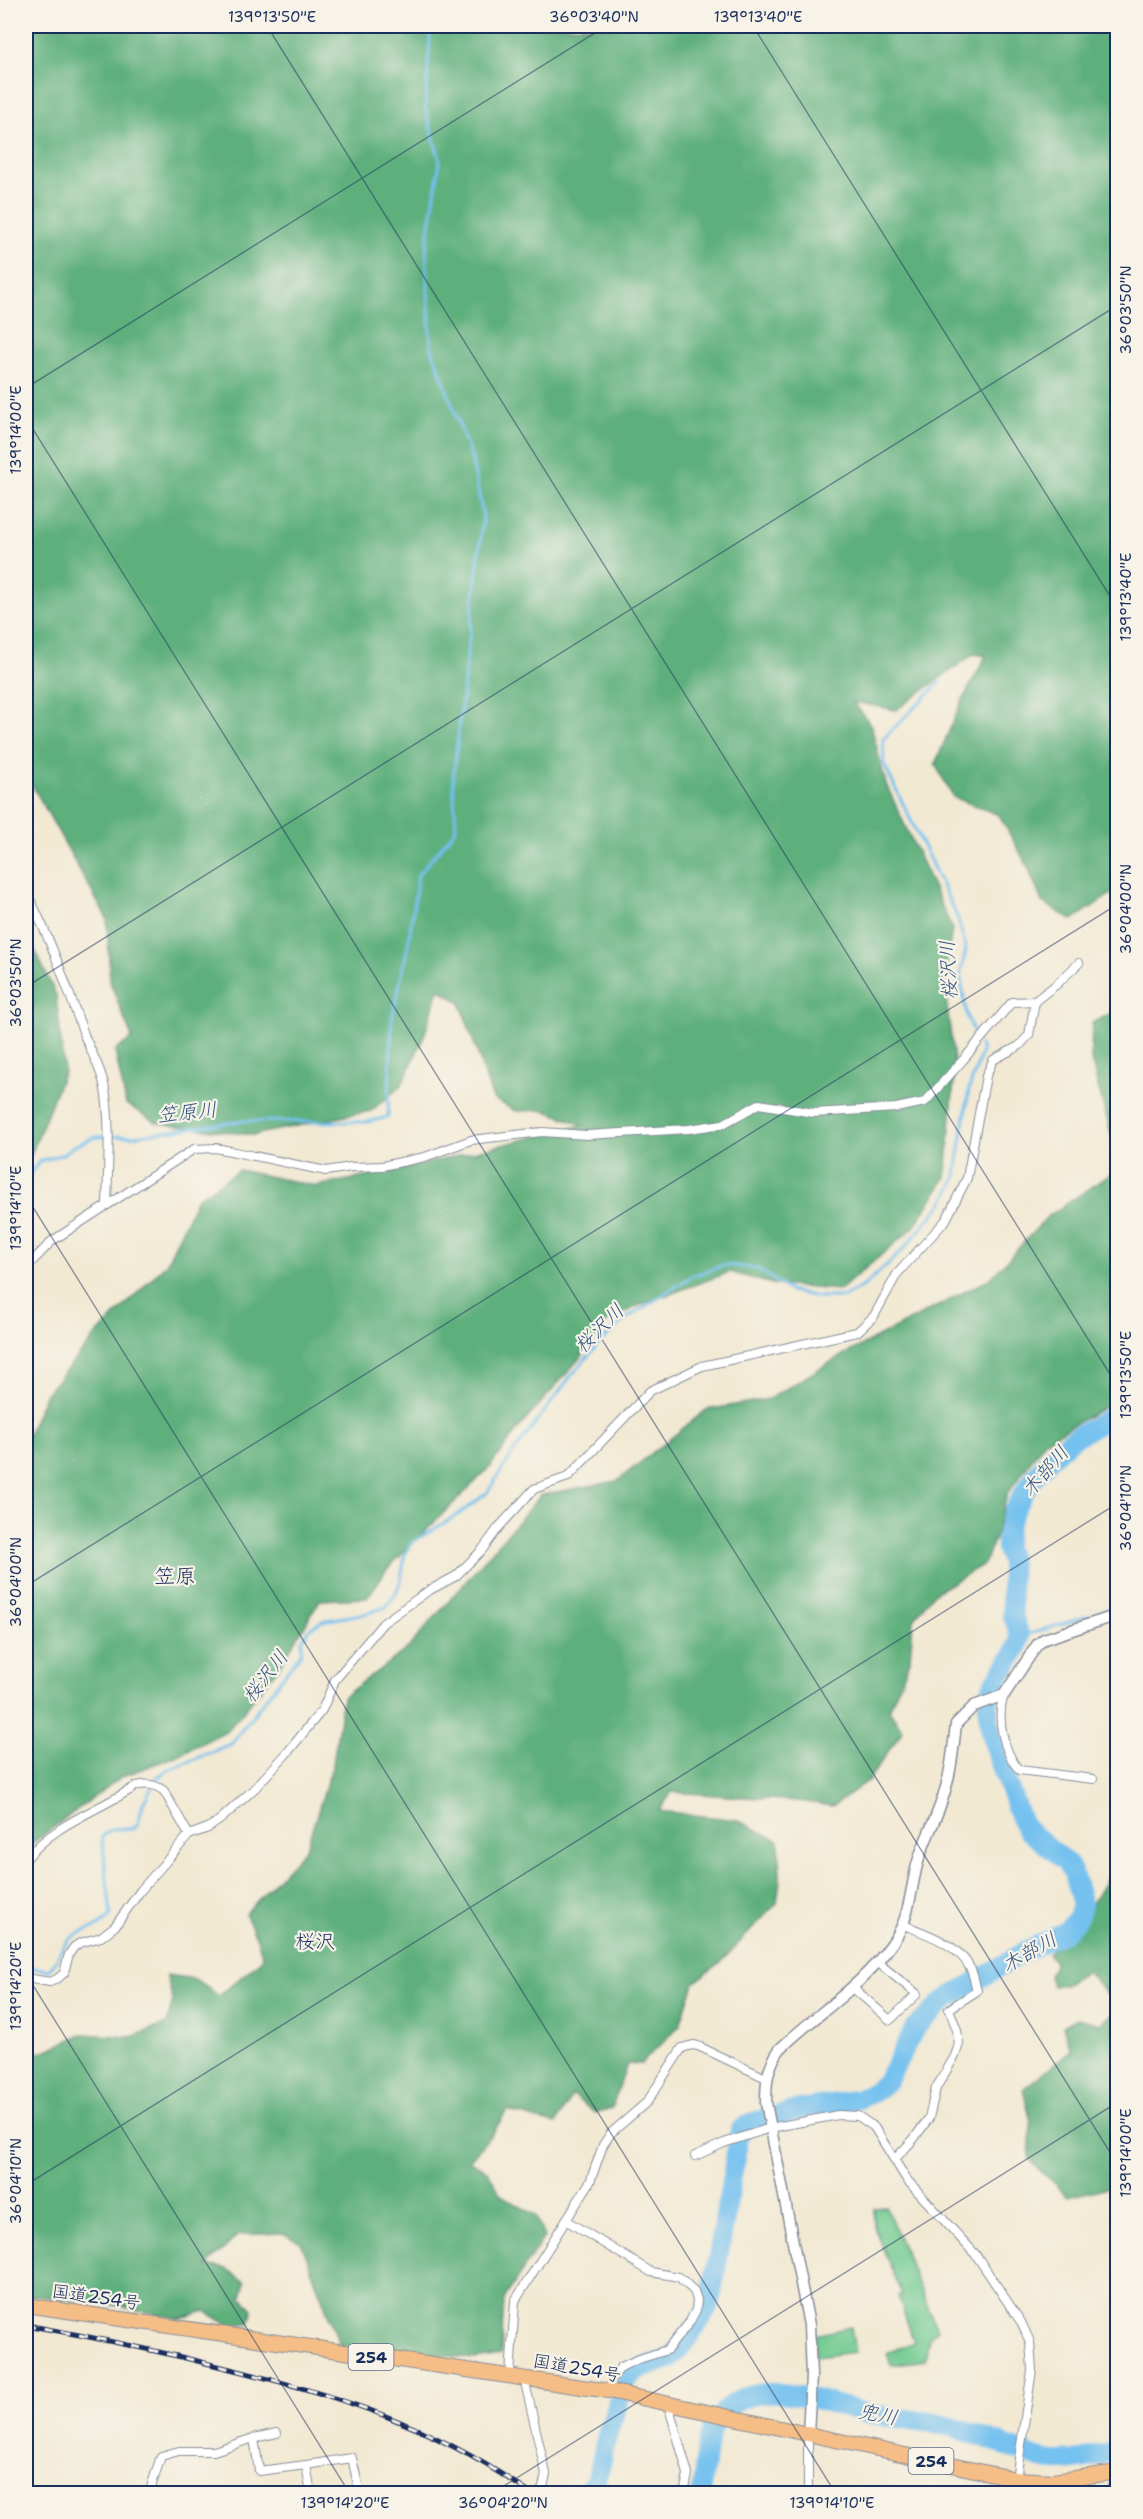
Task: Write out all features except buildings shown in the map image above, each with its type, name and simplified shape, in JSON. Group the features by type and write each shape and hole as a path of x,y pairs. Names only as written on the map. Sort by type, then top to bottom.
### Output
{"highway":[{"name":"国道254号","path":"26,2305 609,2391 1016,2479 1053,2481 1115,2473"}],"street":[{"path":"26,892 46,930 88,1044 102,1075 105,1090 108,1157 107,1204"},
{"path":"26,1268 52,1241 194,1149 216,1148 326,1171 382,1166 425,1157 471,1140 542,1131 587,1135 689,1129 723,1124 759,1104 814,1113 896,1108 924,1102 1012,1002 1035,1001 1079,963"},
{"path":"26,1978 50,1982 64,1974 69,1954 74,1947 100,1937 115,1926 141,1890 189,1835 201,1832 221,1819 269,1773 322,1710 335,1680 383,1623 428,1591 456,1576 482,1550 499,1527 534,1489 568,1477 650,1391 702,1366 857,1332 874,1316 897,1274 946,1220 961,1193 967,1178 986,1076 993,1060 1019,1046 1029,1035 1035,1001"},
{"path":"1093,1779 1018,1770 1011,1759 1003,1733 1000,1707 1004,1695 1037,1645 1044,1639 1118,1615"},
{"path":"808,2493 811,2376 809,2325 766,2103 766,2078 780,2049 853,1988 877,1962 904,1925 918,1863 944,1797 952,1767 956,1724 974,1706 1004,1695"},
{"path":"26,1859 47,1836 62,1826 135,1786 144,1784 164,1791 189,1835"},
{"path":"895,2159 929,2118 936,2088 955,2056 959,2044 957,2030 949,2009 977,1991 970,1968 958,1953 941,1940 904,1925"},
{"path":"853,1988 890,2020 917,1994 877,1962"},
{"path":"539,2493 546,2474 517,2376 515,2301 590,2182 603,2145 610,2133 647,2102 682,2048 698,2046 766,2078"},
{"path":"695,2156 724,2143 771,2128 838,2115 858,2116 874,2127 907,2180 976,2255 1022,2322 1030,2342 1032,2370 1016,2479"},
{"path":"567,2221 651,2272 679,2277 694,2290 697,2300 696,2310 689,2323 667,2350 621,2367 612,2378 609,2391"},
{"path":"668,2404 688,2474 684,2493"},
{"path":"149,2493 161,2456 179,2451 214,2451 277,2433"},
{"path":"254,2438 259,2471 352,2458 360,2493"},
{"path":"306,2465 311,2493"},
{"path":"1109,2493 1115,2473"}],"green space":[{"path":"26,26 1117,26 1117,890 1072,920 1042,902 1028,867 999,815 953,797 935,764 961,703 986,656 974,654 896,710 853,702 871,725 886,784 952,928 944,982 955,1068 946,1177 914,1227 840,1290 775,1285 730,1272 642,1304 609,1320 580,1358 518,1429 489,1468 387,1569 367,1598 320,1600 280,1666 228,1730 176,1756 121,1777 26,1848 26,1439 45,1395 97,1334 166,1264 197,1198 239,1170 316,1186 391,1172 583,1125 544,1110 516,1111 493,1099 460,1002 439,989 423,1039 401,1086 371,1111 253,1135 157,1123 126,1104 115,1051 132,1038 110,982 107,919 26,774"},
{"path":"26,931 56,995 64,1071 26,1167"},
{"path":"1117,1010 1117,1156 1091,1060 1092,1023"},
{"path":"1117,1170 1117,1400 1045,1441 1007,1494 994,1541 984,1564 933,1594 913,1620 910,1660 889,1710 903,1730 868,1781 833,1806 798,1801 672,1792 659,1811 737,1820 779,1841 780,1879 777,1903 720,1963 694,1983 680,2025 641,2064 627,2064 612,2108 595,2113 572,2095 556,2124 507,2110 494,2131 469,2161 487,2170 501,2195 535,2215 544,2237 504,2299 501,2355 474,2359 385,2348 340,2346 301,2242 283,2233 238,2235 208,2265 227,2269 245,2282 242,2298 253,2309 249,2324 230,2326 205,2311 178,2319 109,2304 26,2295 26,2057 82,2034 131,2037 167,2024 173,2000 166,1975 195,1979 219,1996 263,1958 245,1914 306,1848 333,1764 343,1697 408,1648 541,1495 617,1481 706,1410 769,1399 836,1359 991,1278 1047,1217"},
{"path":"1117,1866 1117,2185 1068,2197 1029,2160 1031,2122 1023,2089 1071,2050 1063,2026 1077,2018 1100,2024 1113,2014 1114,2001 1087,1971 1066,1984 1052,1986 1049,1976 1055,1962 1048,1954 1078,1927 1111,1872"},
{"path":"886,2207 937,2329 929,2338 925,2360 891,2365 887,2353 914,2342 898,2296 902,2294 874,2227 874,2208"},
{"path":"851,2327 855,2352 815,2357 815,2335"}],"waterway":[{"name":"笠原川","path":"26,1204 30,1174 40,1161 64,1154 72,1147 95,1137 134,1136 241,1121 367,1122 388,1117 392,1019 408,945 418,875 456,829 453,779 483,517 472,460 431,346 426,251 440,161 425,107 431,26"},
{"name":"桜沢川","path":"939,683 883,739 884,764 958,919 966,950 960,975 967,1017 977,1039"},
{"name":"桜沢川","path":"26,1967 49,1970 68,1941 98,1926 111,1914 102,1837 113,1829 133,1829 138,1824 143,1804 156,1779 166,1771 231,1744 301,1653 302,1641 309,1629 322,1621 368,1613 386,1607 396,1593 401,1580 405,1554 411,1543 459,1514 487,1493 511,1456 571,1376 601,1341 626,1319 692,1276 724,1265 756,1268 790,1291 817,1297 844,1297 865,1285 901,1252 941,1205 955,1181 969,1089 982,1051 980,1045"},
{"name":"木部川","path":"625,2383 639,2369 672,2356 710,2304 740,2130 750,2123 801,2109 859,2099 877,2090 887,2081 915,2028 945,2000 1024,1952 1066,1931 1078,1917 1082,1905 1073,1873 1067,1862 1028,1831 1021,1821 997,1755 992,1737 988,1703 991,1690 1012,1658 1019,1638 1013,1616 1011,1563 1006,1548 1011,1518 1026,1488 1059,1450 1075,1437 1118,1413"},
{"path":"1019,1637 1118,1607"},
{"name":"兜川","path":"701,2494 708,2444 716,2421 734,2403 750,2396 767,2393 803,2396 872,2414 950,2427 1036,2458 1048,2460 1071,2460 1118,2450"},
{"name":"木部川","path":"583,2494 590,2488 598,2473 619,2400"}],"railway":[{"path":"26,2325 201,2362 267,2378 346,2402 422,2431 459,2449 531,2494"}],"district":[{"name":"笠原","path":"175,1576"},
{"name":"桜沢","path":"315,1941"}]}
